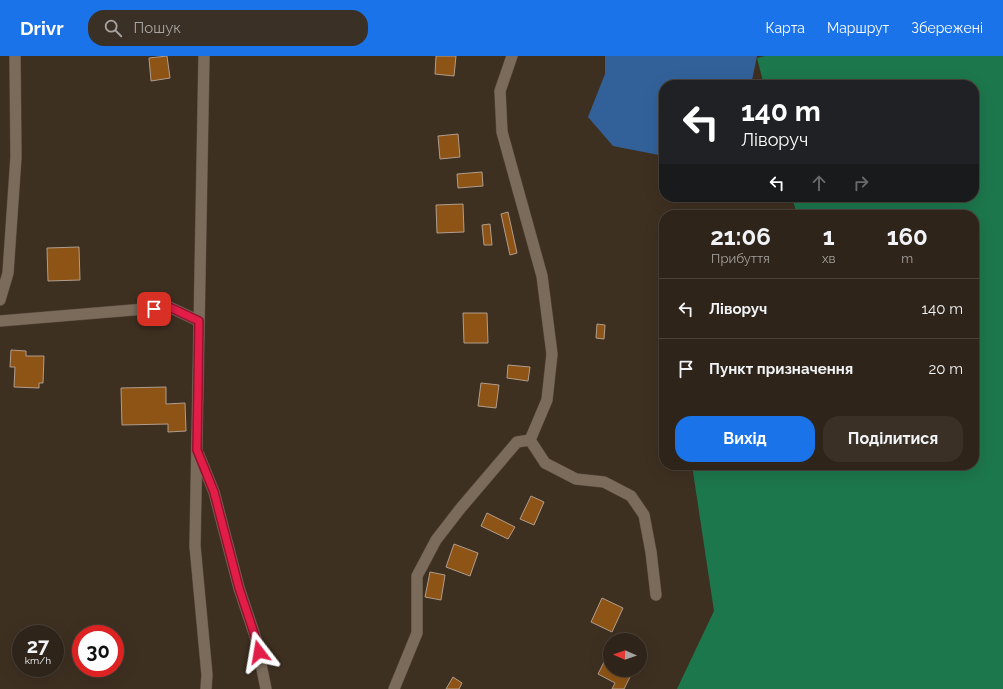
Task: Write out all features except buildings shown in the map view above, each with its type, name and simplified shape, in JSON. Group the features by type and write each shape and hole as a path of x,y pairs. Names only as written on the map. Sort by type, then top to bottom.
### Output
{"street":[{"path":"0,300 8,273 16,157 15,56"},
{"path":"204,56 195,546 207,675 206,689"},
{"path":"512,56 500,91 502,132 542,276 552,354 547,400 530,440"},
{"path":"0,321 169,307 199,321"},
{"path":"530,440 545,463 576,479 604,482 630,496 644,515 651,552 656,595"},
{"path":"394,689 417,632 417,576 436,540 460,509 517,442 530,440"},
{"path":"197,450 214,492 239,588 256,639 266,689"}],"green space":[{"path":"765,56 1003,56 1003,689 677,689 714,611 693,470 979,470 979,210 796,210 793,202 979,202 979,80 763,80 757,58"}],"water":[{"path":"605,56 757,56 752,80 659,80 659,155 613,146 588,117 605,74"}],"route":[{"path":"154,309 169,307 199,321 197,450 214,492 239,588 259,652"}]}
